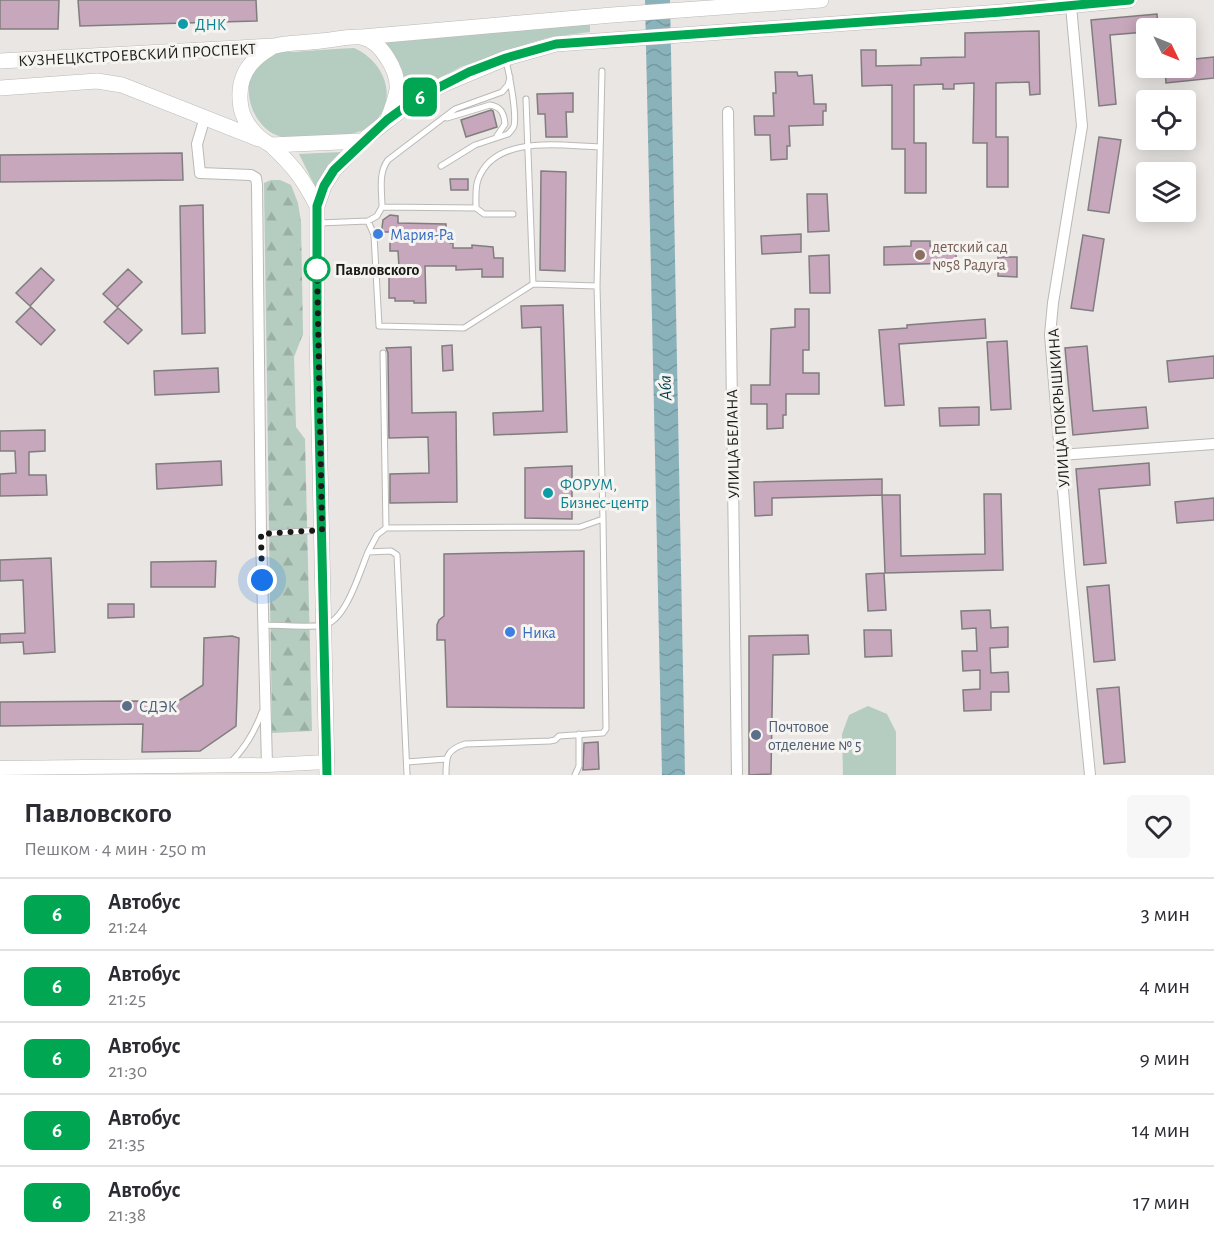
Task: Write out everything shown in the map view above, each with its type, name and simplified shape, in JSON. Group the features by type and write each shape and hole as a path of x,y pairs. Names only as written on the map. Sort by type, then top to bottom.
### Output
{"main road":[{"path":"317,206 296,170 242,116 239,97 244,72 252,60 274,46 612,15 821,0"},
{"path":"327,768 317,335 317,206 324,186 334,170 362,141 416,99 444,84 506,58 556,44 1129,0"},
{"path":"362,37 378,46 393,69 397,87 387,120"},
{"name":"КУЗНЕЦКСТРОЕВСКИЙ ПРОСПЕКТ","path":"0,61 274,46"},
{"name":"КУЗНЕЦКСТРОЕВСКИЙ ПРОСПЕКТ","path":"0,88 110,82 266,142"},
{"path":"266,142 362,141"}],"street":[{"name":"УЛИЦА ПОКРЫШКИНА","path":"1071,6 1082,126 1053,303 1050,335 1090,775"},
{"name":"УЛИЦА БЕЛАНА","path":"728,112 737,775"},
{"path":"205,117 197,144 200,173 251,174 256,178 257,185 261,534 267,765"},
{"path":"1060,455 1214,444"},
{"path":"0,768 228,766 246,770 267,765 327,768"}],"lane":[{"path":"441,166 475,145 508,134 514,126 506,58"},
{"path":"446,775 446,759 455,747 465,744 550,741 559,736 603,733 607,726 597,286 602,71"},
{"path":"317,224 368,221 377,216 382,207 383,167 393,156 456,109 502,92 508,86 510,77"},
{"path":"526,99 533,284"},
{"path":"445,118 490,105 497,106 502,111 505,124 496,137"},
{"path":"476,208 477,181 491,160 501,153 528,145 599,147"},
{"path":"382,207 476,208 484,214 513,214"},
{"path":"368,221 374,235 379,326 464,328 533,284 597,286"},
{"path":"382,353 386,528"},
{"path":"263,626 325,625 337,619 377,535 386,528 580,527 603,519"},
{"path":"261,534 322,530"},
{"path":"368,552 391,551 397,555 399,562 407,775"},
{"path":"228,766 256,729 265,705"},
{"path":"575,775 579,766 579,734"},
{"path":"407,762 446,759"}],"green space":[{"path":"590,24 590,32 551,37 461,67 422,86 406,99 405,82 398,61 382,43"},
{"path":"354,48 376,65 383,76 386,88 383,111 363,130 335,136 289,138 272,133 257,118 249,97 251,75 258,65 273,54"},
{"path":"341,152 316,188 299,154"},
{"path":"280,180 291,185 298,203 301,222 303,334 294,357 296,427 305,439 312,731 272,733 264,183"},
{"path":"868,706 887,714 896,732 896,775 843,775 842,734 849,715"}],"water":[{"name":"Аба","path":"645,0 670,0 685,775 662,775"}],"building":[{"path":"0,0 59,0 58,29 0,29"},
{"path":"78,0 256,0 257,21 80,26"},
{"path":"1157,14 1157,18 1136,18 1136,33 1110,35 1116,104 1099,106 1091,20"},
{"path":"1039,31 1040,94 1030,95 1029,82 996,83 996,137 1008,137 1008,187 987,187 987,143 973,143 974,83 954,84 954,89 943,89 943,84 914,85 914,143 926,143 926,193 905,193 905,149 892,149 892,85 862,86 861,50 876,50 876,66 921,65 921,58 965,57 965,33"},
{"path":"1214,57 1214,78 1166,83 1166,78 1196,78 1196,59"},
{"path":"775,72 797,72 798,76 812,75 814,104 826,104 826,111 823,111 823,125 789,126 790,146 787,146 787,159 771,160 770,135 755,135 754,116 774,116"},
{"path":"573,93 573,112 566,112 567,137 546,137 545,114 538,114 537,94"},
{"path":"491,110 497,127 466,137 461,120"},
{"path":"1099,137 1121,140 1109,213 1088,210"},
{"path":"182,153 183,180 0,182 0,155"},
{"path":"541,171 566,172 565,271 540,270"},
{"path":"450,179 468,179 468,190 451,190"},
{"path":"807,194 827,194 829,231 808,232"},
{"path":"203,205 205,333 182,334 180,206"},
{"path":"390,215 398,216 398,223 446,224 446,232 450,232 450,243 453,243 453,248 472,248 472,245 493,247 494,258 503,258 503,277 482,277 482,269 456,270 456,266 425,266 426,303 395,301 395,298 389,298 389,271 395,271 395,267 399,267 398,251 390,251 390,232 383,232 382,228 383,220"},
{"path":"801,234 801,252 762,254 761,236"},
{"path":"1083,235 1104,239 1093,311 1071,308"},
{"name":"детский сад №58 Радуга","path":"911,241 930,241 930,246 956,245 956,263 884,265 884,247 911,246"},
{"path":"829,255 830,293 810,293 809,256"},
{"path":"998,257 1017,257 1017,277 998,276"},
{"path":"41,268 54,280 30,306 16,293"},
{"path":"128,269 142,282 117,307 103,294"},
{"path":"563,305 567,432 494,435 493,413 543,411 541,327 522,328 521,306"},
{"path":"31,307 55,330 41,345 16,322"},
{"path":"118,308 142,330 128,344 104,322"},
{"path":"795,309 809,309 809,350 803,350 803,373 819,373 819,394 786,394 786,415 783,415 783,428 767,429 767,404 751,404 751,385 770,385 771,329 795,327"},
{"path":"985,319 986,338 899,344 904,405 885,406 879,330 907,328 907,325"},
{"path":"1007,341 1011,409 991,410 987,342"},
{"path":"452,345 453,370 443,371 442,346"},
{"path":"1087,346 1093,411 1146,407 1148,428 1073,435 1065,348"},
{"path":"411,347 412,413 456,412 457,502 390,503 390,474 429,473 428,437 389,438 388,353 386,348"},
{"path":"1214,356 1214,378 1169,382 1167,361"},
{"path":"218,368 219,392 155,395 154,371"},
{"path":"979,407 979,425 940,426 939,408"},
{"path":"45,430 45,451 29,452 29,475 46,475 47,495 0,496 0,474 16,473 15,451 0,451 0,431"},
{"path":"221,461 222,485 157,489 156,464"},
{"path":"1149,463 1150,485 1099,489 1106,563 1084,565 1076,469"},
{"name":"ФОРУМ, Бизнес-центр","path":"572,466 572,519 525,518 525,468"},
{"path":"882,479 882,495 772,498 772,515 755,516 754,482"},
{"path":"984,494 1001,494 1003,570 885,573 882,495 900,495 901,556 985,554"},
{"path":"1214,498 1214,520 1177,523 1175,502"},
{"name":"Ника","path":"584,551 584,708 447,707 445,640 437,640 437,625 444,616 444,554"},
{"path":"51,558 55,652 24,654 23,642 0,643 0,634 25,633 23,580 0,581 0,560"},
{"path":"216,561 215,587 151,587 151,562"},
{"path":"884,573 886,610 868,611 866,574"},
{"path":"1109,585 1115,660 1094,662 1087,587"},
{"path":"108,604 134,604 134,617 108,618"},
{"path":"990,610 991,628 1008,627 1008,647 990,648 991,673 1008,672 1009,692 991,692 991,710 964,711 963,690 980,689 980,670 963,671 962,651 977,651 976,628 962,629 961,611"},
{"path":"864,630 891,630 892,656 865,657"},
{"path":"808,635 809,654 773,655 771,774 749,775 749,636"},
{"path":"232,636 239,638 236,726 200,751 142,752 143,724 0,726 0,702 177,702 203,685 204,638"},
{"path":"1119,687 1125,762 1104,764 1097,689"},
{"path":"598,742 599,769 583,770 584,743"}],"bus line":[{"name":"6","path":"327,775 317,335 317,206 324,186 334,170 362,141 416,99 444,84 506,58 556,44 1002,12 1130,0"}],"place":[{"name":"ДНК","path":"183,24"},
{"name":"Мария-Ра","path":"378,234"},
{"name":"детский сад №58 Радуга","path":"920,255"},
{"name":"Павловского","path":"317,269"},
{"name":"ФОРУМ, Бизнес-центр","path":"548,493"},
{"name":"Ника","path":"510,632"},
{"name":"СДЭК","path":"127,706"},
{"name":"Почтовое отделение № 5","path":"756,735"}],"route":[{"path":"262,580 261,534 322,530 317,269"}]}
